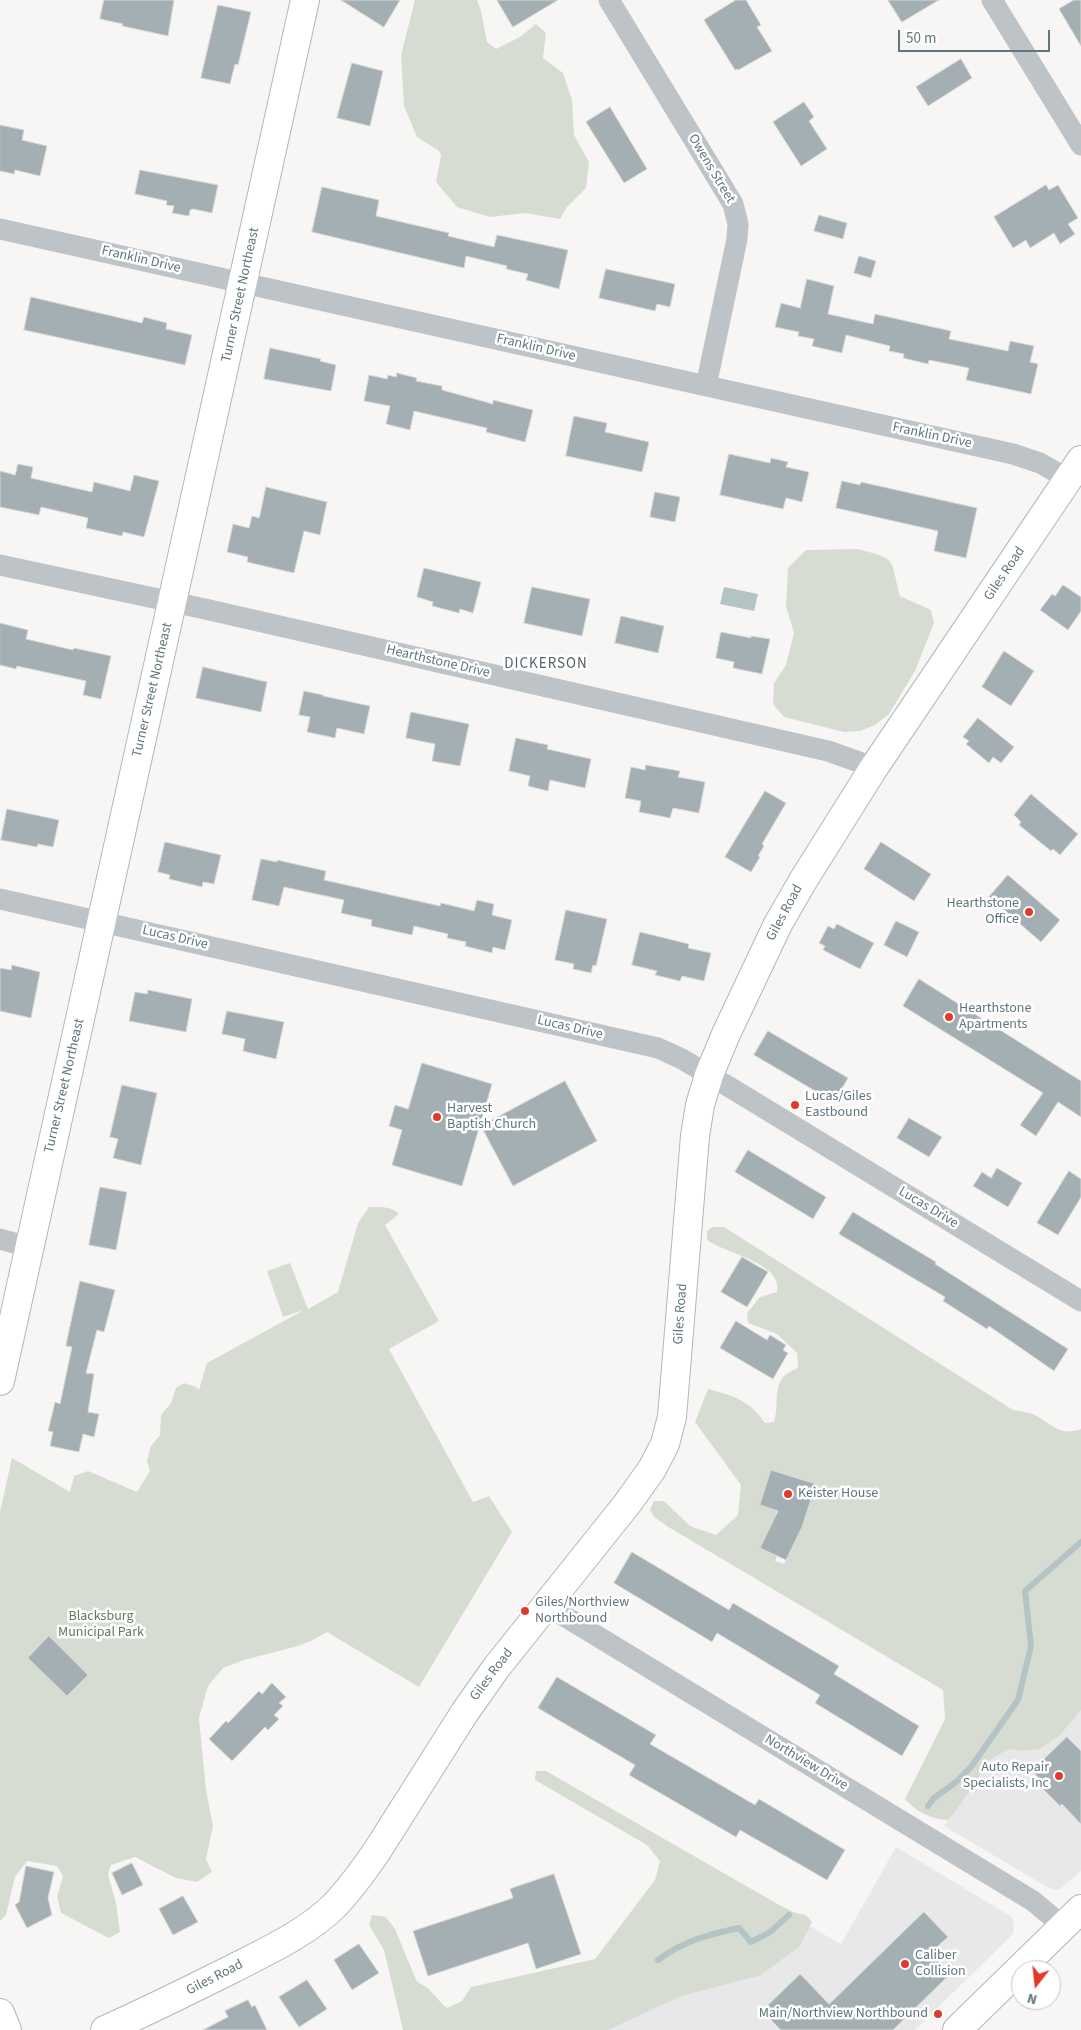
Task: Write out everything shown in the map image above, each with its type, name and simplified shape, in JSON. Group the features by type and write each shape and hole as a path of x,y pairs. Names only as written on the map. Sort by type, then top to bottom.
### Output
{"street":[{"name":"Turner Street Northeast","path":"0,1381 28,1247 244,283 305,0"},
{"name":"Owens Street","path":"609,0 733,204 737,218 737,239 706,386"},
{"path":"992,0 1081,145"},
{"name":"Franklin Drive","path":"0,229 1028,457 1075,470"},
{"name":"Giles Road","path":"106,2030 264,1953 297,1934 334,1906 364,1871 377,1852 465,1712 491,1676 627,1504 652,1469 665,1444 672,1417 676,1389 695,1136 700,1105 709,1076 748,986 778,924 804,879 873,769 1075,470"},
{"name":"Hearthstone Drive","path":"0,565 173,602 828,751 873,769"},
{"name":"Lucas Drive","path":"0,899 658,1048 682,1059 1081,1302"},
{"path":"0,1238 28,1247"},
{"name":"Northview Drive","path":"546,1605 1044,1909 1072,1917"},
{"path":"957,2030 1072,1917"},
{"path":"0,2013 7,2030"}],"shaded area":[{"path":"724,587 758,594 754,611 720,604"},
{"path":"1081,1689 1081,1871 1059,1890 1049,1888 944,1826 1010,1723"},
{"path":"896,1847 1012,1917 1014,1925 1013,1934 915,2030 558,2030 811,1927 841,1944"}],"green space":[{"path":"415,0 477,0 487,42 496,49 520,37 536,24 546,33 543,58 563,73 572,100 574,135 589,162 586,188 566,208 560,219 525,213 490,217 457,207 436,182 441,155 438,150 417,137 404,106 401,55"},
{"path":"858,549 886,558 893,567 900,596 931,610 934,623 915,671 889,714 875,725 860,731 844,732 784,717 773,704 774,683 786,665 794,633 786,606 788,568 806,550"},
{"name":"Blacksburg Municipal Park","path":"369,1207 389,1208 399,1214 385,1225 439,1321 389,1349 473,1502 489,1496 512,1532 419,1687 327,1632 298,1646 244,1660 223,1668 208,1686 199,1718 206,1790 213,1826 206,1859 212,1872 197,1882 176,1878 135,1857 111,1865 108,1875 116,1903 120,1932 109,1938 61,1913 57,1897 63,1876 57,1866 27,1861 15,1877 6,1915 0,1921 0,1512 12,1458 70,1492 74,1476 88,1471 137,1492 150,1471 147,1461 151,1446 160,1435 161,1415 171,1403 176,1388 184,1383 199,1390 207,1363 304,1310 283,1317 267,1271 290,1263 308,1309 338,1292 358,1223"},
{"path":"712,1227 724,1227 1013,1410 1033,1414 1061,1430 1073,1431 1081,1429 1081,1710 1060,1735 1040,1749 1023,1751 1008,1749 991,1759 948,1820 924,1814 905,1799 945,1719 943,1690 670,1528 654,1517 650,1510 654,1501 664,1501 690,1526 716,1535 738,1515 741,1485 695,1422 708,1389 733,1397 747,1404 765,1423 774,1422 778,1386 785,1375 798,1368 797,1353 777,1334 748,1323 747,1313 760,1297 777,1292 777,1282 771,1273 762,1266 707,1240 707,1231","holes":["771,1470 816,1484 775,1518 777,1510 760,1505","766,1536 791,1548 784,1564 775,1561 777,1556 760,1548"]},
{"path":"536,1771 546,1771 781,1906 796,1913 806,1915 812,1922 799,1947 761,1975 681,1996 608,2030 403,2030 384,1950 369,1925 372,1915 386,1917 395,1929 417,1982 430,1991 447,2008 462,2001 471,1987 595,1959 655,1880 660,1861 647,1845 535,1780"}],"building":[{"path":"104,0 174,0 168,36 100,19"},
{"path":"341,0 400,0 384,27"},
{"path":"497,0 558,0 513,27"},
{"path":"736,0 746,0 761,25 757,27 772,51 738,70 735,70 704,20"},
{"path":"888,0 939,0 902,22"},
{"path":"1074,0 1081,0 1081,46 1059,9"},
{"path":"218,5 251,12 238,65 235,64 230,84 201,78"},
{"path":"961,59 972,78 928,106 916,87"},
{"path":"352,63 383,71 370,126 337,118"},
{"path":"804,102 814,117 809,121 827,149 801,166 773,122"},
{"path":"610,107 647,169 624,183 586,122"},
{"path":"0,125 24,130 22,140 47,146 40,176 15,170 14,174 0,171"},
{"path":"140,170 218,185 212,213 193,209 190,210 189,216 172,213 174,206 166,205 167,201 135,194"},
{"path":"1046,185 1049,190 1058,185 1078,218 1068,224 1075,234 1060,244 1054,233 1030,248 1026,240 1013,248 994,217"},
{"path":"322,187 379,200 376,216 449,233 448,236 494,247 497,235 568,250 559,289 526,280 528,274 506,269 507,266 466,256 464,268 312,232"},
{"path":"819,215 847,223 843,239 814,231"},
{"path":"859,256 876,261 871,278 854,273"},
{"path":"606,269 675,284 670,307 657,304 655,311 599,298"},
{"path":"807,279 834,286 828,314 873,324 875,314 951,331 949,339 1008,351 1010,341 1034,346 1030,362 1038,364 1031,394 966,380 969,368 929,360 928,364 903,358 904,354 889,351 890,346 846,335 842,353 812,346 814,339 798,336 799,332 775,327 781,303 800,308"},
{"path":"31,297 142,323 144,317 167,323 166,329 192,335 185,365 24,330"},
{"path":"270,348 321,359 320,361 336,365 331,391 264,379"},
{"path":"397,373 417,378 416,381 442,386 442,390 493,404 493,400 533,410 525,442 486,432 487,428 414,411 410,430 386,424 390,406 364,401 369,375 387,379 388,375 396,377"},
{"path":"574,416 607,423 605,432 649,442 642,472 566,456"},
{"path":"729,454 770,463 771,458 788,462 786,467 809,472 802,502 786,498 783,509 720,495"},
{"path":"18,464 33,467 31,478 92,492 94,482 130,491 134,475 159,481 144,537 123,532 122,536 86,528 88,518 41,507 39,515 0,507 0,471 15,475"},
{"path":"842,481 860,485 861,482 977,508 966,558 934,551 938,531 836,508"},
{"path":"266,487 327,502 320,535 304,531 294,573 247,562 248,557 227,552 233,524 249,528 252,516 259,518"},
{"path":"655,492 680,497 675,522 650,517"},
{"path":"424,568 481,582 473,613 460,609 459,613 432,606 433,602 417,597"},
{"path":"1063,585 1081,597 1081,611 1068,630 1040,610 1052,594 1055,596"},
{"path":"532,587 590,599 582,636 524,623"},
{"path":"621,616 664,626 658,653 615,643"},
{"path":"0,623 28,630 26,639 73,650 74,648 111,656 101,699 83,695 86,681 17,666 16,669 0,665"},
{"path":"721,632 751,638 751,636 770,639 762,674 733,668 734,662 716,658"},
{"path":"1004,651 1034,671 1011,706 982,687"},
{"path":"203,667 267,682 261,712 196,698"},
{"path":"304,691 370,706 364,734 337,728 335,738 307,732 310,717 299,715"},
{"path":"411,712 469,724 460,766 432,761 435,744 406,738"},
{"path":"978,718 1014,747 1001,763 993,757 989,763 966,744 969,741 963,737"},
{"path":"516,738 548,745 547,749 591,759 585,788 550,780 548,791 528,786 530,776 509,771"},
{"path":"646,765 680,771 678,777 705,782 699,813 673,808 670,818 639,812 641,801 625,798 631,767 645,770"},
{"path":"765,791 786,803 762,844 764,846 758,856 760,857 751,872 725,857"},
{"path":"1031,794 1078,834 1060,855 1053,849 1051,851 1019,825 1021,822 1014,815"},
{"path":"7,809 59,820 53,847 38,844 37,847 1,840"},
{"path":"165,842 221,855 214,884 203,882 202,887 169,879 170,875 158,872"},
{"path":"881,842 931,874 914,901 864,869"},
{"path":"261,859 277,862 277,860 326,871 324,880 440,906 441,903 474,911 477,900 494,904 492,915 512,920 505,950 493,947 492,953 465,946 466,942 447,938 448,934 414,926 412,935 371,926 372,920 341,913 344,900 284,887 279,906 252,900"},
{"name":"Hearthstone Office","path":"1008,875 1060,920 1041,942 989,897"},
{"path":"566,910 607,919 596,966 593,965 591,973 573,969 574,964 555,960"},
{"path":"896,921 919,932 907,957 884,945"},
{"path":"837,924 874,943 860,969 823,950 825,946 819,943 828,926 834,929"},
{"path":"640,932 689,944 688,948 711,953 704,981 682,976 680,981 655,975 657,971 632,965"},
{"path":"12,965 40,972 31,1018 0,1011 0,968 11,970"},
{"path":"919,979 1081,1081 1081,1117 1058,1102 1036,1136 1020,1125 1043,1093 903,1006"},
{"path":"148,990 192,999 186,1032 129,1021 135,992 147,994"},
{"path":"227,1011 284,1022 276,1059 243,1051 245,1039 222,1034"},
{"path":"768,1031 848,1078 834,1102 754,1055"},
{"path":"422,1063 492,1084 462,1186 392,1165 402,1130 389,1126 395,1105 408,1109"},
{"path":"565,1081 597,1141 513,1186 481,1126"},
{"path":"122,1085 157,1093 141,1165 113,1158 118,1139 110,1137"},
{"path":"909,1118 942,1137 929,1157 897,1138"},
{"path":"748,1150 826,1197 813,1219 735,1172"},
{"path":"997,1168 1022,1183 1008,1207 973,1186 982,1172 991,1178"},
{"path":"1069,1171 1081,1179 1081,1197 1058,1235 1037,1223"},
{"path":"100,1187 127,1192 116,1250 89,1245"},
{"path":"853,1212 936,1262 935,1264 1068,1349 1054,1371 989,1326 987,1329 943,1301 945,1297 839,1234"},
{"path":"742,1257 768,1272 747,1307 721,1292"},
{"path":"80,1281 115,1290 104,1332 97,1330 86,1373 94,1374 88,1412 99,1414 94,1437 83,1434 79,1452 50,1446 53,1432 48,1431 55,1402 60,1404 72,1347 66,1346"},
{"path":"736,1321 767,1340 770,1335 786,1345 783,1350 788,1353 773,1379 720,1348"},
{"name":"Keister House","path":"771,1470 816,1484 802,1527 786,1560 760,1548 778,1511 760,1505"},
{"path":"632,1552 729,1610 733,1603 839,1666 834,1674 919,1726 902,1756 815,1703 820,1695 717,1633 712,1642 614,1583"},
{"path":"49,1636 88,1675 67,1696 28,1658"},
{"path":"557,1677 656,1735 650,1744 755,1805 759,1799 845,1850 827,1880 740,1830 736,1837 629,1775 635,1765 538,1708"},
{"path":"272,1683 286,1697 279,1703 283,1706 274,1715 279,1719 268,1730 265,1727 232,1761 209,1739 226,1721 228,1723 259,1691 262,1694"},
{"name":"Auto Repair Specialists, Inc","path":"1067,1737 1081,1751 1081,1824 1062,1804 1060,1806 1038,1784 1042,1781 1032,1771"},
{"path":"132,1863 143,1885 122,1895 112,1873"},
{"path":"26,1866 54,1872 48,1898 52,1915 27,1928 15,1905 19,1902"},
{"path":"554,1874 581,1954 536,1969 528,1943 428,1976 413,1931 513,1898 510,1889"},
{"path":"183,1896 198,1922 173,1935 159,1909"},
{"name":"Caliber Collision","path":"924,1912 948,1937 930,1953 950,1974 893,2030 781,2030 762,2011 800,1974 829,2004"},
{"path":"359,1944 379,1973 352,1990 334,1960"},
{"path":"307,1980 327,2009 299,2027 279,1997"},
{"path":"248,2000 252,2007 255,2005 267,2030 203,2030 228,2017 225,2011"}],"waterway":[{"path":"928,1806 934,1798 956,1782 971,1767 1018,1700 1031,1646 1025,1591 1081,1542"},
{"path":"658,1960 697,1939 739,1928 751,1942 770,1932 789,1915"}],"place":[{"name":"Hearthstone Office","path":"1029,912"},
{"name":"Hearthstone Apartments","path":"949,1017"},
{"name":"Lucas/Giles Eastbound","path":"795,1105"},
{"name":"Harvest Baptish Church","path":"437,1117"},
{"name":"Keister House","path":"788,1494"},
{"name":"Giles/Northview Northbound","path":"525,1611"},
{"name":"Auto Repair Specialists, Inc","path":"1059,1776"},
{"name":"Caliber Collision","path":"905,1964"},
{"name":"Main/Northview Northbound","path":"938,2014"}],"district":[{"name":"DICKERSON","path":"546,665"}]}
